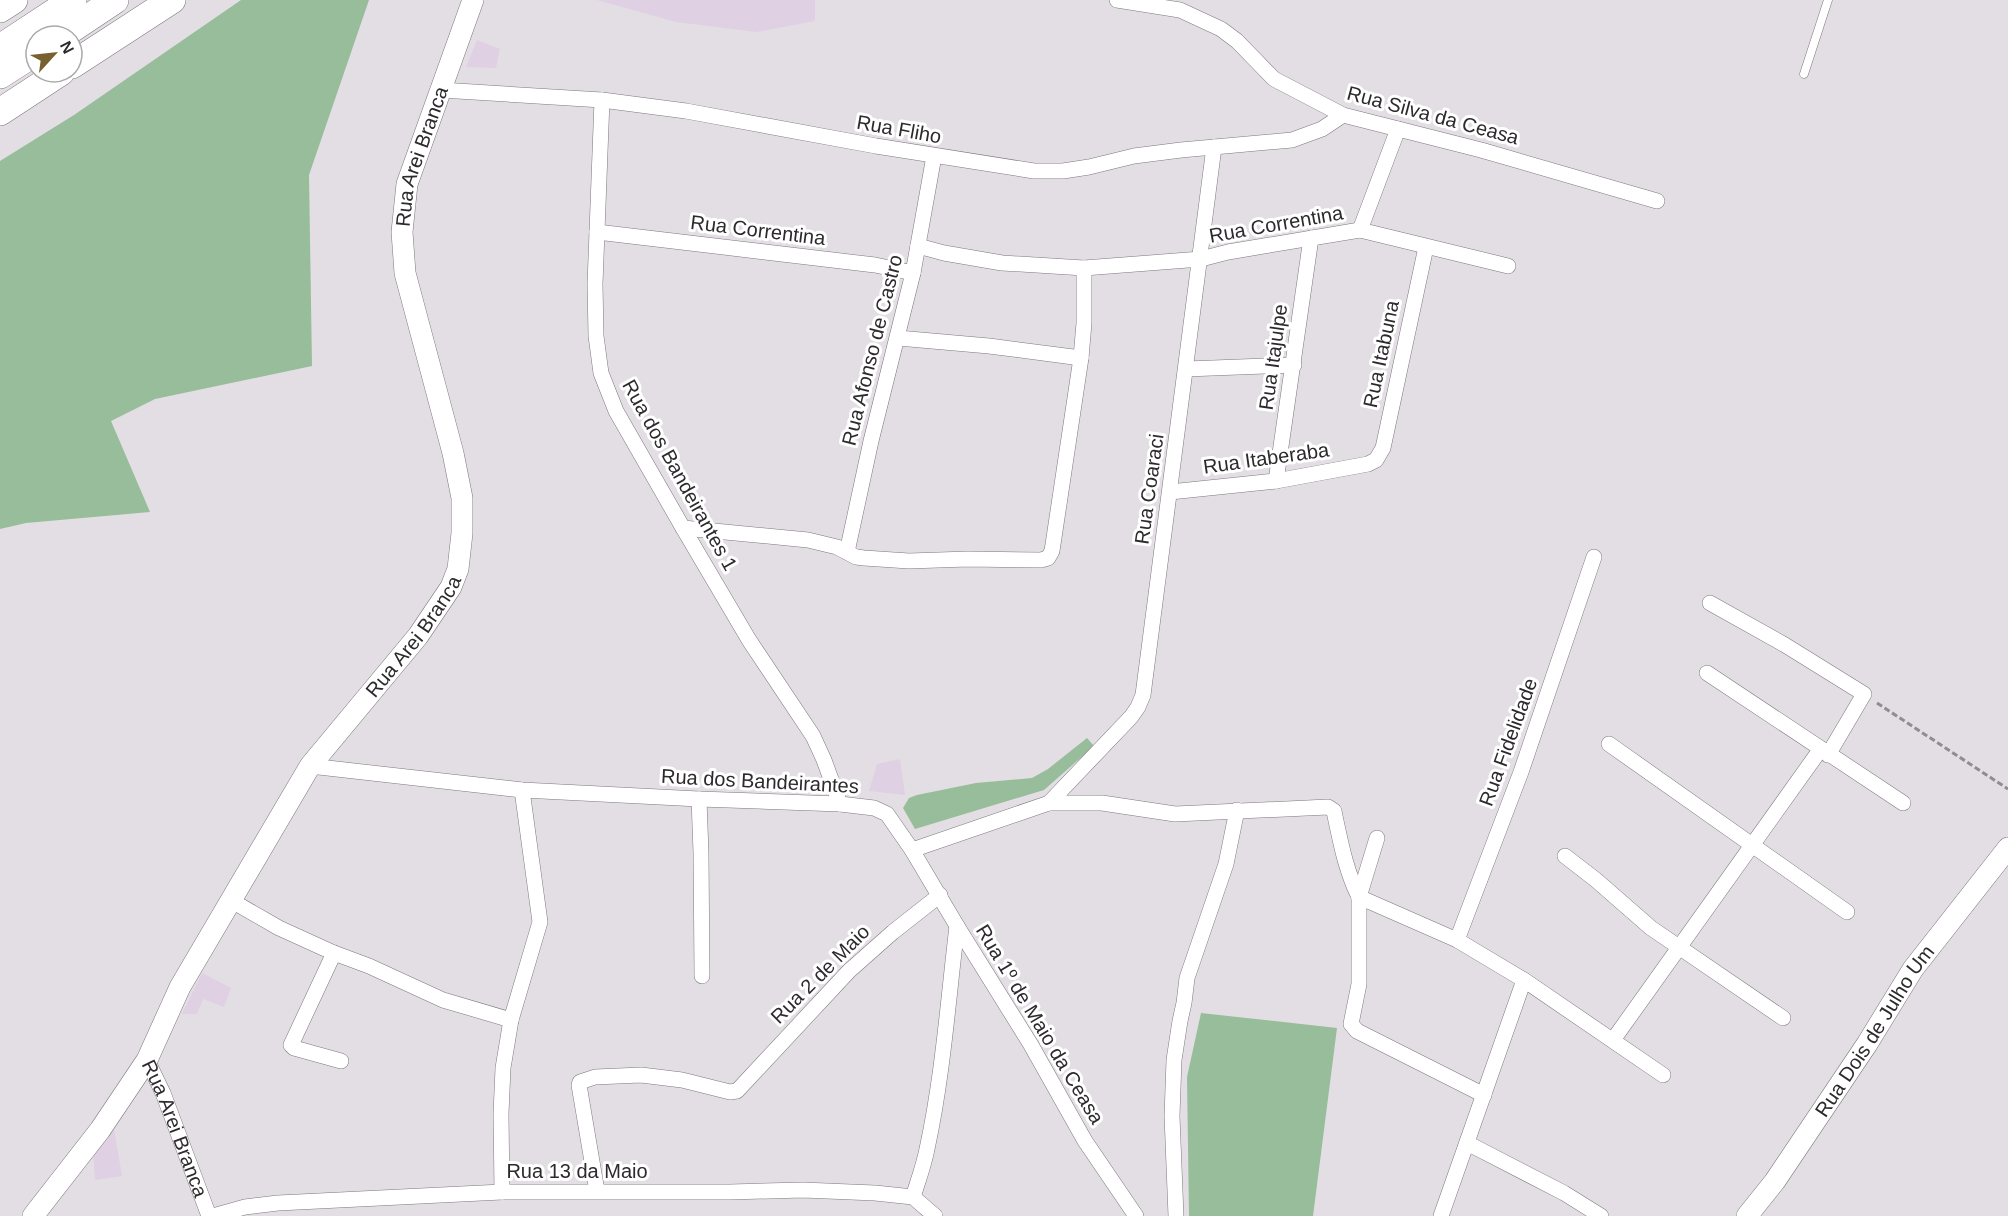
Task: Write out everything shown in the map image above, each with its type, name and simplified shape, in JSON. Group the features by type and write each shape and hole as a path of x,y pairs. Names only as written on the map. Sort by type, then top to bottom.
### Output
{"highway":[{"path":"0,9 14,0"},
{"path":"0,48 73,0"},
{"path":"79,24 115,0"},
{"path":"84,57 172,0"},
{"path":"0,75 24,60"},
{"path":"0,112 43,84"}],"main road":[{"name":"Rua Arei Branca","path":"147,1060 180,987 310,766 418,636 451,587 458,569 462,533 462,498 453,453 405,273 402,232 407,184 473,0"},
{"name":"Rua Dois de Julho Um","path":"1747,1216 1774,1181 1867,1044 1913,969 2008,848"},
{"path":"33,1216 100,1130 147,1060"}],"street":[{"name":"Rua Silva da Ceasa","path":"1117,0 1180,10 1202,19 1237,41 1274,79 1343,115 1481,150 1657,201"},
{"name":"Rua Fliho","path":"441,90 602,100 686,111 787,131 1009,169 1063,171 1134,156 1300,139 1322,129 1343,115"},
{"name":"Rua dos Bandeirantes 1","path":"602,100 596,336 601,373 616,411 683,528 749,640 813,736 840,804"},
{"path":"1360,230 1398,129"},
{"name":"Rua Coaraci","path":"1049,803 1131,717 1140,701 1215,147"},
{"name":"Rua Afonso de Castro","path":"847,552 871,441 913,273 934,156"},
{"name":"Rua Correntina","path":"918,246 1002,263 1084,268 1201,259 1360,230 1508,266"},
{"name":"Rua Correntina","path":"597,232 875,265 913,273"},
{"name":"Rua Itajulpe","path":"1276,481 1311,238"},
{"name":"Rua Itabuna","path":"1368,464 1376,460 1383,448 1426,247"},
{"path":"683,528 808,540 824,543 856,557 864,558 909,561 968,558 1041,560 1048,558 1052,551 1081,358 1084,323 1084,268"},
{"path":"898,338 988,346 1081,358"},
{"path":"1186,369 1294,365"},
{"name":"Rua Itaberaba","path":"1170,492 1276,481 1368,464"},
{"name":"Rua Fidelidade","path":"1457,940 1521,772 1594,557"},
{"path":"1613,1040 1754,846 1825,753 1864,694 1785,645 1710,603"},
{"path":"1707,673 1902,803"},
{"path":"1609,744 1847,912"},
{"name":"Rua dos Bandeirantes","path":"310,766 522,790 840,804 874,808 887,814 912,850"},
{"path":"502,1192 503,1068 511,1020 540,922 522,790"},
{"path":"699,799 702,976"},
{"path":"912,850 1049,803 1102,803 1175,814 1324,807 1334,811 1345,862 1359,897 1457,940 1524,980 1663,1074"},
{"path":"1176,1216 1172,1116 1174,1060 1185,1003 1187,978 1226,864 1237,810"},
{"path":"1377,838 1359,897 1359,984 1351,1020 1353,1027 1484,1095"},
{"name":"Rua 1º de Maio da Ceasa","path":"912,850 1031,1045 1085,1141 1136,1216"},
{"path":"1564,856 1596,880 1651,928 1783,1018"},
{"name":"Rua 2 de Maio","path":"597,1191 579,1084 582,1080 595,1077 641,1075 682,1080 730,1092 737,1091 849,971 940,895"},
{"path":"232,901 279,928 334,953 443,999 511,1020"},
{"path":"935,1216 913,1197 927,1151 937,1094 948,1020 957,926"},
{"path":"334,953 291,1045 294,1048 341,1061"},
{"path":"1441,1216 1524,980"},
{"name":"Rua Arei Branca","path":"147,1060 164,1093 211,1216"},
{"path":"1467,1143 1564,1193 1601,1216"},
{"name":"Rua 13 da Maio","path":"211,1216 244,1207 278,1203 502,1192 803,1190 913,1197"}],"lane":[{"path":"1804,74 1828,0"}],"path":[{"path":"1864,694 2008,789"}],"shaded area":[{"path":"597,0 815,0 815,21 757,32 676,22"},
{"path":"477,40 500,49 496,68 466,67"},
{"path":"900,759 905,795 869,791 877,764"},
{"path":"202,973 231,988 224,1007 203,999 197,1014 182,1014"},
{"path":"114,1129 122,1176 95,1180 93,1152"}],"green space":[{"path":"241,0 369,0 309,175 312,366 155,399 111,421 150,512 26,523 0,529 0,161 74,115"},
{"path":"1087,738 1094,746 1044,790 915,829 903,808 909,798 917,795 976,783 1032,778 1048,769"},
{"path":"1201,1013 1337,1028 1313,1216 1189,1216 1187,1077"}]}
